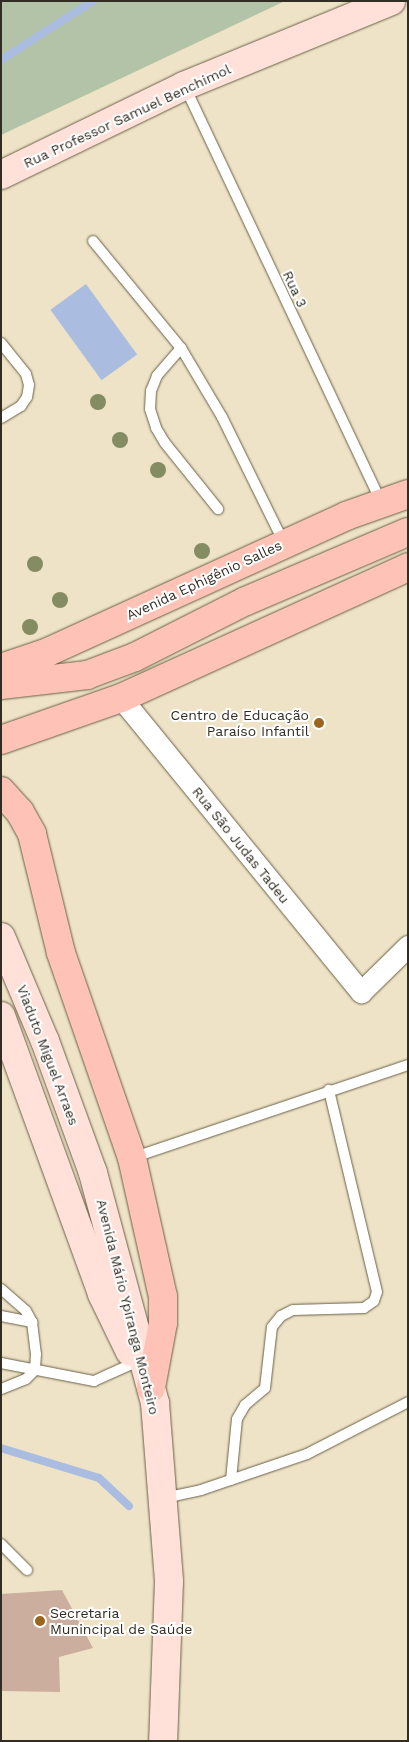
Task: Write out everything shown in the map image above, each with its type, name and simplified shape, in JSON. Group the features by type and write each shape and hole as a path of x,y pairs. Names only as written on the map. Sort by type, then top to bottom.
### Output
{"main road":[{"name":"Rua Professor Samuel Benchimol","path":"1,175 184,86 391,1"},
{"name":"Avenida Ephigênio Salles","path":"1,668 48,652 284,543 408,494"},
{"path":"1,686 87,675 135,658 246,601 408,532"},
{"path":"1,740 121,698 408,567"},
{"path":"1,791 20,812 32,834 61,953 132,1158 163,1296 164,1322 151,1388"},
{"name":"Viaduto Miguel Arraes","path":"1,937 45,1041 93,1173"},
{"path":"1,1016 102,1294 151,1388"},
{"name":"Avenida Mário Ypiranga Monteiro","path":"93,1173 151,1388 164,1498 168,1581 163,1741"}],"street":[{"name":"Rua São Judas Tadeu","path":"121,698 361,992 408,946"}],"lane":[{"name":"Rua 3","path":"184,86 382,503"},
{"path":"92,242 181,348 222,417 284,543"},
{"path":"1,343 26,374 29,385 27,397 21,406 1,418"},
{"path":"181,348 157,376 151,391 150,409 165,443 218,509"},
{"path":"132,1158 329,1090 408,1066"},
{"path":"231,1480 237,1419 245,1405 266,1388 272,1327 281,1316 293,1310 364,1308 374,1301 377,1292 329,1090"},
{"path":"1,1289 19,1301 32,1322 36,1339 35,1370 15,1386 1,1389"},
{"path":"1,1316 32,1322"},
{"path":"1,1363 94,1382 136,1362"},
{"path":"164,1498 231,1480 307,1454 408,1402"},
{"path":"1,1544 27,1570"}],"green space":[{"path":"1,1 285,1 1,135"}],"water":[{"path":"86,284 137,354 102,380 50,310"}],"building":[{"name":"Secretaria Munincipal de Saúde","path":"62,1590 93,1648 59,1657 60,1692 1,1691 1,1594"}],"waterway":[{"path":"1,60 93,1"},
{"path":"1,1448 99,1478 129,1506"}],"place":[{"name":"Centro de Educação Paraíso Infantil","path":"319,723"},
{"name":"Secretaria Munincipal de Saúde","path":"40,1621"}]}
